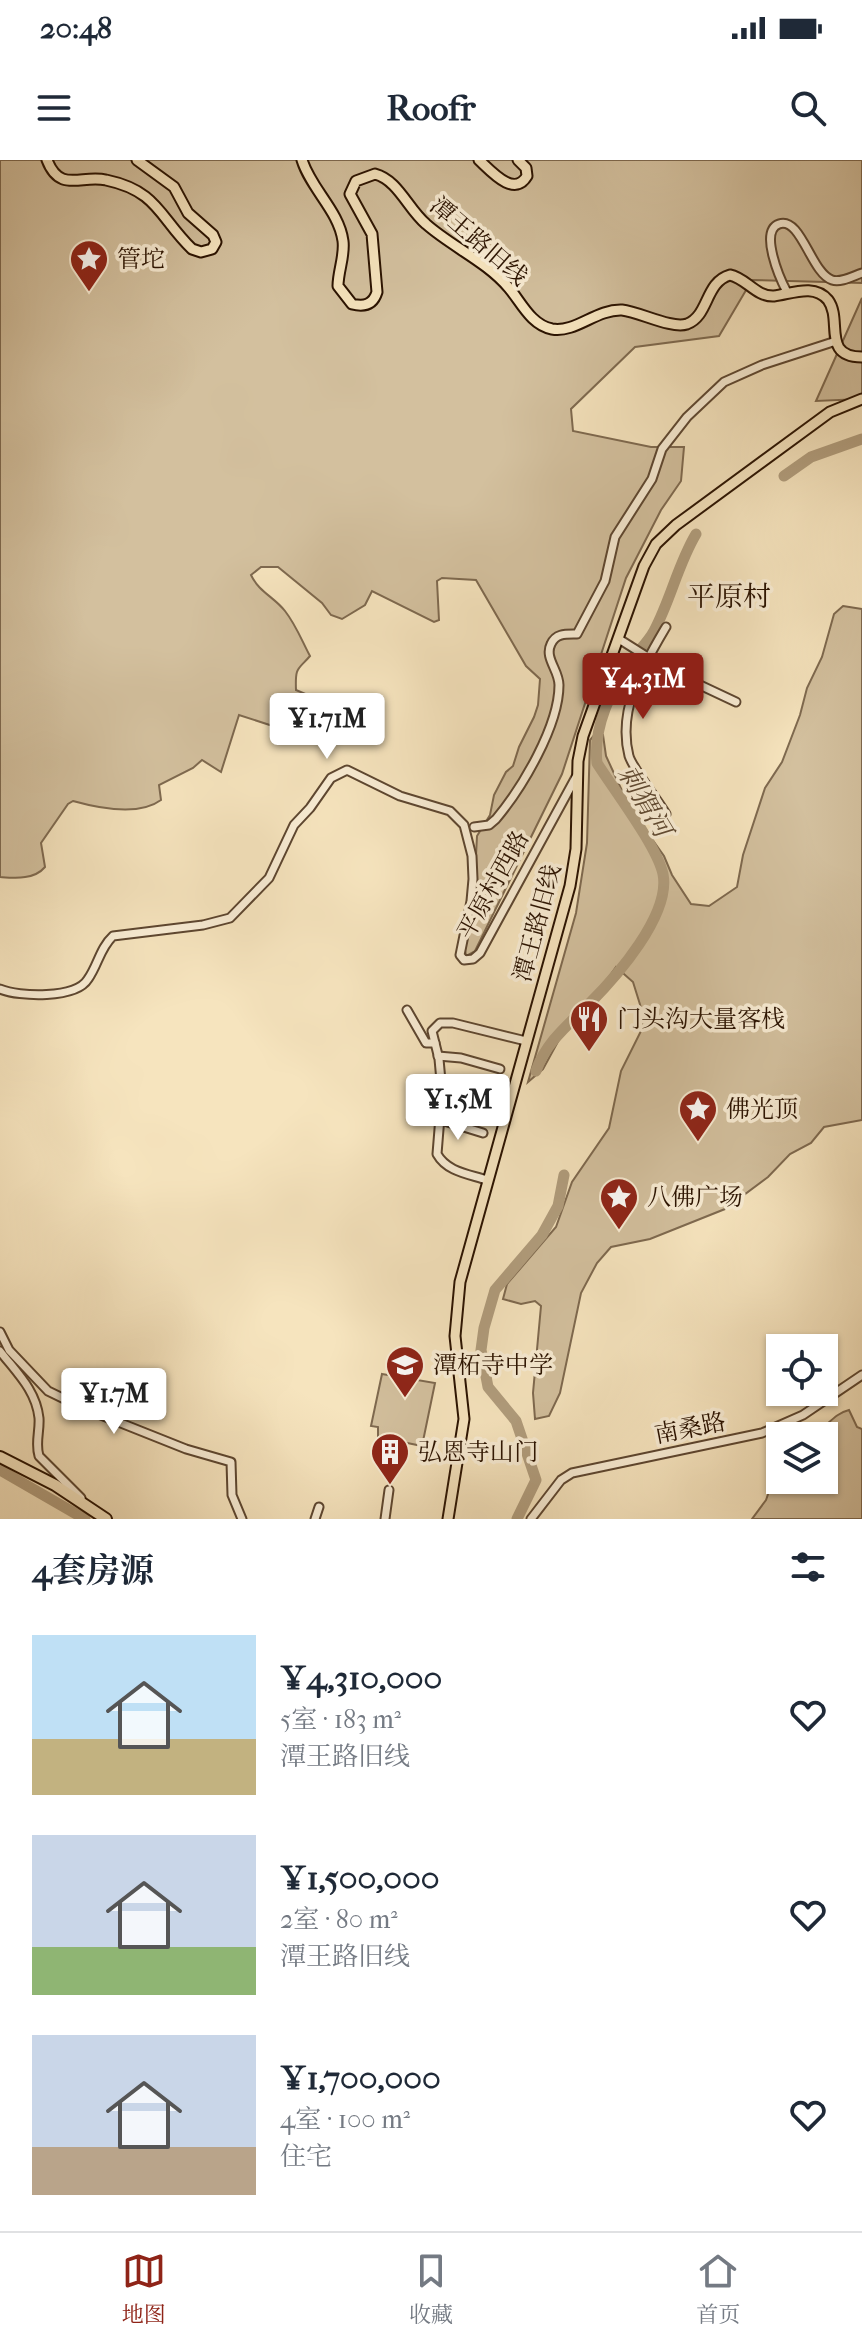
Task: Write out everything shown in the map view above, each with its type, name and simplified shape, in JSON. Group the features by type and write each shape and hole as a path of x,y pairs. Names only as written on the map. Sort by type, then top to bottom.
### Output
{"highway":[{"path":"0,1457 55,1485 106,1519"}],"main road":[{"path":"47,160 53,172 63,179 105,179 142,193 155,202 192,249 201,252 212,249 216,242 213,235 188,213 174,187 137,160"},
{"name":"潭王路旧线","path":"302,160 310,182 334,217 343,237 338,286 352,304 365,305 373,301 378,287 372,234 350,194 356,181 370,174 385,177 424,223 500,279 535,320 551,329 570,327 598,313 613,310 686,324 697,316 715,284 730,275 771,296 809,291 827,299 836,341"},
{"path":"479,160 506,183 515,185 527,176 526,168 518,160"},
{"path":"836,341 844,353 862,357"},
{"name":"潭王路旧线","path":"448,1519 464,1419 455,1347 455,1310 460,1282 574,870 577,775 583,736 644,566 664,536 830,412 862,399"}],"street":[{"path":"787,292 769,240 772,230 779,224 787,224 796,230 813,262 829,280 839,281 862,273"},
{"path":"474,827 489,825 496,819 544,746 559,685 557,671 548,655 549,647 555,637 577,634 605,581 615,537 652,479 662,449 687,417 724,382 762,365 836,341"},
{"path":"666,627 649,656 626,709 629,756 666,814"},
{"path":"619,639 668,670 736,702"},
{"name":"平原村西路","path":"0,989 12,994 39,995 80,988 87,982 106,942 113,936 203,925 230,918 269,878 294,825 331,778 347,770 400,796 450,811 464,825 473,879 460,955 464,960 473,959 480,953 489,932 511,899 531,856 577,775"},
{"path":"407,1010 426,1043 435,1043"},
{"path":"487,1180 455,1171 442,1163 437,1154 441,1088 432,1031 440,1023 453,1023 526,1041"},
{"path":"438,1056 461,1058 500,1069"},
{"path":"441,1088 492,1101"},
{"path":"441,1120 483,1133"},
{"path":"0,1332 9,1350 48,1391 186,1449 231,1462 232,1495 242,1519"},
{"path":"0,1351 33,1393 38,1413 36,1447 39,1456 90,1507"},
{"name":"南桑路","path":"531,1519 561,1480 572,1473 762,1433 803,1415 862,1375"},
{"path":"385,1519 389,1490"},
{"path":"315,1519 319,1507"}],"shaded area":[{"path":"0,160 862,160 862,283 752,280 719,336 635,347 571,409 573,431 651,447 684,447 681,481 661,510 626,578 562,774 475,951 466,956 477,836 490,815 494,795 506,772 513,766 534,717 540,679 526,666 476,580 442,578 437,581 439,620 434,622 372,591 365,605 342,619 331,615 322,603 278,567 261,567 251,575 289,616 310,656 297,672 296,690 315,698 322,708 315,735 282,729 239,715 221,772 202,760 159,785 161,800 141,808 106,808 73,801 41,843 45,867 30,876 0,877"},
{"path":"862,298 862,399 816,401"},
{"path":"843,606 862,609 862,1120 824,1127 811,1143 790,1154 768,1177 725,1209 650,1239 611,1247 597,1263 581,1293 560,1393 549,1416 535,1419 533,1393 541,1306 535,1301 521,1304 503,1299 507,1284 556,1227 572,1182 609,1128 621,1071 641,1031 643,1014 633,982 616,967 567,1025 543,1069 528,1082 576,913 587,843 590,740 595,734 603,735 606,756 630,808 664,856 691,904 709,906 737,887 743,855 765,788 782,762 807,688 822,657 834,614"},
{"path":"382,1374 435,1383 422,1446 378,1437 378,1427 371,1426"},
{"path":"849,1410 857,1427 862,1429 862,1519 752,1519 768,1494 838,1494 838,1422 830,1422"}],"waterway":[{"name":"刺猬河","path":"784,476 811,457 862,439"},
{"name":"刺猬河","path":"536,1071 552,1043 626,962 659,908 663,890 659,862 597,763 596,749 601,722 611,696 624,671 654,631 696,534"},
{"name":"刺猬河","path":"517,1519 536,1480 516,1421 488,1387 481,1350 484,1328 495,1290 542,1235 558,1206 564,1175"},
{"path":"0,1470 85,1519"}],"place":[{"name":"管坨","path":"89,293"},
{"name":"门头沟大量客栈","path":"589,1053"},
{"name":"佛光顶","path":"698,1143"},
{"name":"八佛广场","path":"619,1231"},
{"name":"潭柘寺中学","path":"405,1399"},
{"name":"弘恩寺山门","path":"390,1486"}],"district":[{"name":"平原村","path":"729,596"}]}
